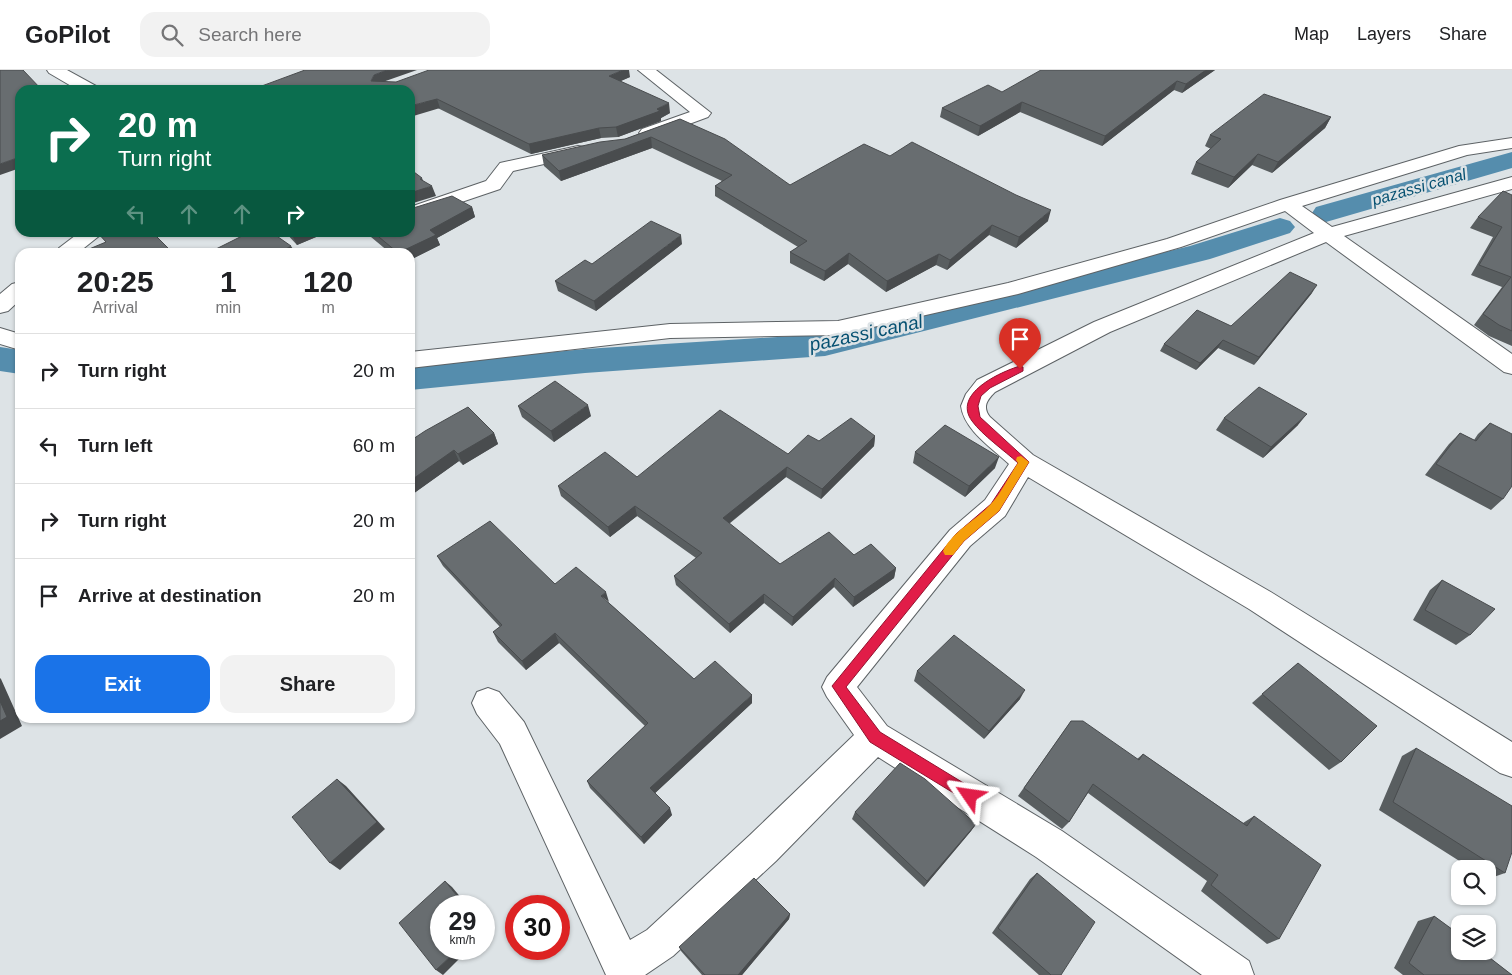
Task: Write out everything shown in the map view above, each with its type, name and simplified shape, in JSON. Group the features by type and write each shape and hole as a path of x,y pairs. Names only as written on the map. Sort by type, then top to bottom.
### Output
{"street":[{"path":"55,70 81,85"},
{"path":"629,140 702,113 646,70"},
{"path":"415,359 670,331 838,328 1020,287 1174,242 1287,204 1465,150 1512,143"},
{"path":"415,211 493,185 507,167 592,148"},
{"path":"1512,183 1328,234 1102,327 986,386 976,394 972,406 976,419 1024,462 1246,593 1512,761"},
{"path":"1287,204 1512,366"},
{"path":"72,248 87,237"},
{"path":"0,306 15,293"},
{"path":"0,336 15,340"},
{"path":"1024,462 995,508 960,538 838,686 875,737 1049,844 1235,975"},
{"path":"488,704 512,733 624,970 660,943 763,848 875,737"}],"building":[{"path":"0,70 23,70 37,85 15,85 15,159 0,164"},
{"path":"305,70 387,70 374,75 371,81 396,82 429,70 623,70 609,76 669,103 657,109 660,111 616,127 599,128 529,144 437,99 415,105 415,85 264,85"},
{"path":"1041,70 1206,70 1186,84 1177,81 1105,136 1022,102 980,126 942,108 988,85 1002,92"},
{"path":"1264,94 1331,117 1278,162 1258,154 1234,177 1196,162 1221,139 1210,135"},
{"path":"680,119 725,139 790,185 864,144 890,156 912,142 1016,195 1051,210 1019,237 992,225 950,260 939,254 887,281 849,253 825,271 790,252 807,241 715,186 732,175 651,137 559,171 542,155 600,142 625,139"},
{"path":"415,173 422,178 420,179 432,186 415,191"},
{"path":"1503,191 1512,195 1512,331 1483,314 1511,277 1479,265 1502,227 1478,217"},
{"path":"452,196 472,207 430,230 436,235 408,248 392,248 379,237 415,237 415,207"},
{"path":"651,221 681,235 594,301 555,281 585,260 592,264"},
{"path":"102,237 157,237 168,248 92,248 106,242"},
{"path":"240,237 278,237 291,246 287,248 218,248"},
{"path":"1290,272 1317,285 1259,357 1223,340 1200,363 1164,344 1197,310 1231,326"},
{"path":"555,381 588,405 551,431 518,406"},
{"path":"1259,387 1307,414 1271,447 1224,418"},
{"path":"468,407 494,433 458,454 454,450 415,477 415,438"},
{"path":"720,410 788,454 808,435 819,441 851,418 875,436 822,489 787,467 723,518 780,564 829,532 854,555 871,544 896,568 854,597 835,578 793,617 764,594 729,624 674,576 702,553 635,506 608,527 558,486 605,452 637,477"},
{"path":"1490,423 1512,434 1512,486 1503,499 1436,464 1460,433 1476,441"},
{"path":"945,425 999,457 969,486 915,452"},
{"path":"490,521 555,584 576,567 606,592 601,596 694,679 715,661 752,695 650,788 670,808 641,837 587,781 648,723 555,633 522,661 493,632 502,625 437,556"},
{"path":"1442,580 1495,609 1470,635 1425,610"},
{"path":"954,635 1025,690 989,731 917,671"},
{"path":"1298,663 1377,726 1341,762 1262,694"},
{"path":"0,701 7,717 0,721"},
{"path":"1071,721 1083,721 1139,760 1143,754 1247,826 1254,816 1321,865 1279,939 1211,885 1218,875 1093,784 1069,822 1024,788"},
{"path":"1416,748 1512,806 1512,852 1505,873 1496,867 1496,860 1484,860 1393,802"},
{"path":"900,763 925,779 976,824 927,881 855,812"},
{"path":"337,779 377,822 330,863 292,817"},
{"path":"1037,873 1095,922 1061,975 1051,975 998,928"},
{"path":"754,878 790,914 738,975 705,975 679,947"},
{"path":"445,881 456,895 430,895 430,960 446,960 436,970 399,923"},
{"path":"1434,916 1451,928 1451,960 1493,960 1512,975 1424,975 1409,963"}],"waterway":[{"name":"pazassi canal","path":"1326,213 1512,160"},
{"name":"pazassi canal","path":"415,378 585,361 825,345 1199,253 1280,227"},
{"name":"pazassi canal","path":"0,359 15,361"}],"slow traffic":[{"path":"949,551 960,538 995,508 1024,462 1021,460"}],"route":[{"path":"970,796 875,737 838,686 960,538 995,508 1024,462 976,419 972,406 976,394 986,386 1020,369"}]}
